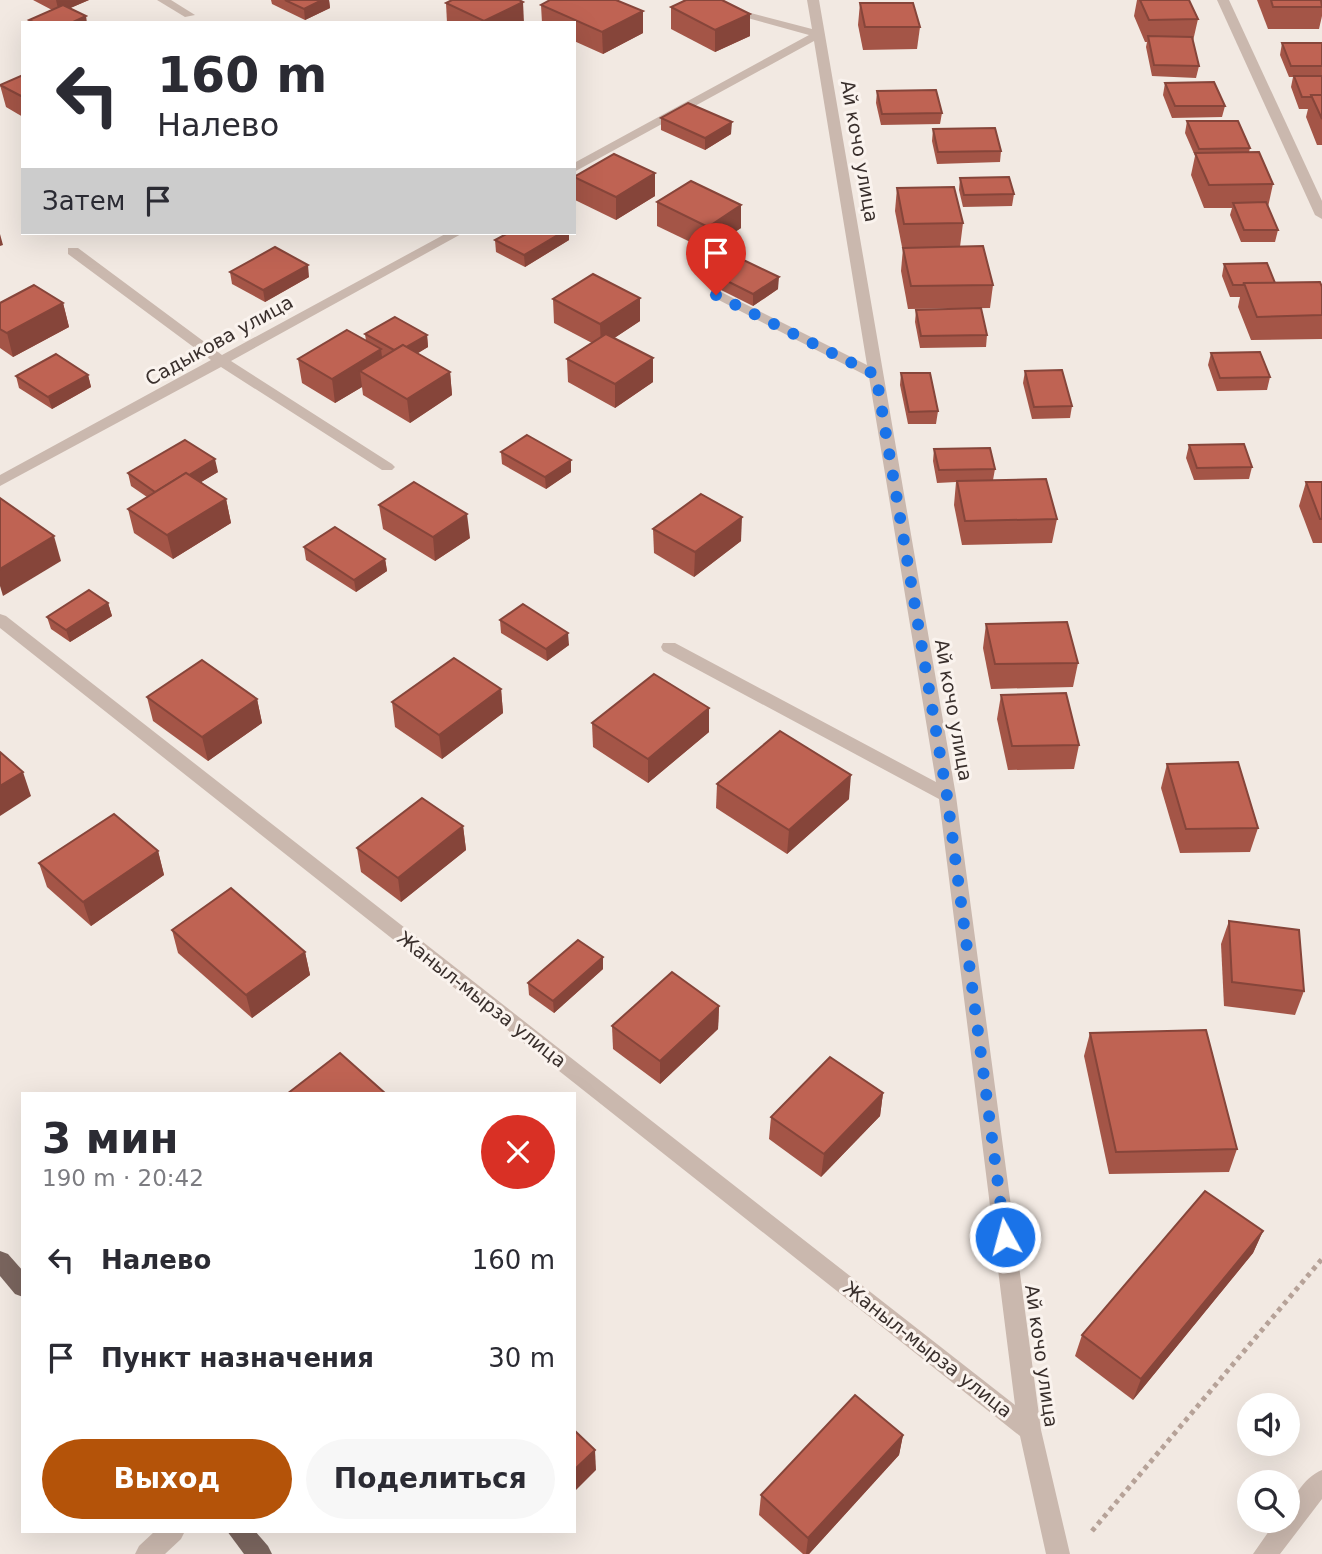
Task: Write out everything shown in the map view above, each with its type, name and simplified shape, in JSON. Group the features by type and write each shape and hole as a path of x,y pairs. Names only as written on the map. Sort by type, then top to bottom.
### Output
{"main road":[{"path":"0,1261 21,1285"},
{"path":"241,1533 260,1554"}],"street":[{"path":"163,0 189,15"},
{"path":"688,0 819,34"},
{"name":"Ай кочо улица","path":"813,0 947,796 1030,1430 1058,1554"},
{"path":"1223,0 1322,215"},
{"path":"576,167 819,34"},
{"name":"Садыкова улица","path":"0,481 452,235"},
{"path":"73,251 220,361 387,467"},
{"path":"716,295 876,375"},
{"name":"Жаныл-мырза улица","path":"0,620 1030,1430"},
{"path":"669,648 947,796"},
{"path":"1265,1554 1322,1480"},
{"path":"147,1554 171,1533"}],"path":[{"path":"1090,1533 1322,1259"}],"building":[{"path":"285,0 322,0 304,9"},
{"path":"452,0 523,2 484,21 446,3"},
{"path":"550,0 616,0 643,11 602,32 541,5"},
{"path":"686,0 722,0 750,14 715,30 671,7"},
{"path":"1140,0 1189,0 1198,19 1149,20"},
{"path":"1271,0 1321,0 1322,7 1273,7"},
{"path":"860,3 913,3 920,27 865,27"},
{"path":"63,5 86,16 75,21 29,20"},
{"path":"1148,36 1192,37 1199,66 1154,65"},
{"path":"1282,43 1322,43 1322,66 1291,66"},
{"path":"21,76 21,96 0,85"},
{"path":"1294,76 1322,76 1322,95 1302,97"},
{"path":"1214,82 1225,106 1175,106 1165,83"},
{"path":"936,90 942,113 882,114 877,91"},
{"path":"1311,95 1322,95 1322,119"},
{"path":"688,103 732,122 705,138 661,118"},
{"path":"1187,121 1238,121 1250,148 1199,149"},
{"path":"995,128 1001,151 938,152 933,129"},
{"path":"1259,152 1273,184 1209,185 1195,153"},
{"path":"614,154 655,173 616,197 576,176"},
{"path":"1009,177 1014,194 964,195 960,178"},
{"path":"691,181 741,205 708,227 657,202"},
{"path":"954,187 963,223 904,224 897,188"},
{"path":"1266,202 1278,230 1244,230 1233,203"},
{"path":"504,235 558,235 524,255 495,240"},
{"path":"983,246 993,285 911,286 903,248"},
{"path":"275,247 308,265 263,290 230,272"},
{"path":"733,255 779,277 753,294 707,271"},
{"path":"1267,263 1275,283 1233,285 1224,264"},
{"path":"593,274 640,298 600,324 553,299"},
{"path":"1320,282 1322,315 1257,317 1244,283"},
{"path":"34,285 63,303 7,333 0,329 0,303"},
{"path":"981,308 987,335 921,336 916,310"},
{"path":"395,317 427,335 406,347 403,345 394,350 365,334"},
{"path":"347,330 381,349 332,379 298,359"},
{"path":"606,334 653,358 615,384 567,359"},
{"path":"403,345 450,372 407,399 360,371"},
{"path":"1260,352 1270,377 1220,378 1211,353"},
{"path":"56,354 88,375 48,397 16,376"},
{"path":"1062,370 1072,406 1034,407 1025,371"},
{"path":"901,373 930,373 938,411 909,412"},
{"path":"527,435 571,460 545,477 501,452"},
{"path":"185,440 215,459 155,492 128,473"},
{"path":"1244,444 1252,467 1197,468 1189,445"},
{"path":"990,448 995,469 939,470 934,449"},
{"path":"186,473 226,499 167,535 128,509"},
{"path":"1046,479 1057,519 965,521 957,481"},
{"path":"414,482 467,514 433,537 379,505"},
{"path":"1306,482 1322,482 1322,519 1320,519"},
{"path":"701,494 742,517 695,552 653,529"},
{"path":"0,498 54,536 0,569"},
{"path":"335,527 385,559 354,580 304,547"},
{"path":"89,590 108,603 66,630 47,617"},
{"path":"523,604 568,633 546,649 500,620"},
{"path":"1067,622 1078,663 995,664 986,624"},
{"path":"454,658 501,689 439,735 392,702"},
{"path":"202,660 257,699 202,737 147,697"},
{"path":"654,674 709,708 648,759 592,723"},
{"path":"1066,693 1079,745 1012,746 1001,695"},
{"path":"780,731 851,775 789,830 717,784"},
{"path":"0,752 23,772 0,786"},
{"path":"1238,762 1258,828 1186,829 1167,764"},
{"path":"422,798 463,826 398,878 357,848"},
{"path":"114,814 158,851 83,902 39,863"},
{"path":"231,888 305,952 246,995 172,930"},
{"path":"1229,921 1299,930 1304,991 1232,982"},
{"path":"578,940 603,957 553,1001 528,983"},
{"path":"672,972 719,1006 660,1061 612,1026"},
{"path":"1206,1030 1237,1149 1116,1152 1090,1033"},
{"path":"340,1053 384,1092 290,1092"},
{"path":"830,1057 883,1093 824,1154 771,1117"},
{"path":"1205,1191 1263,1231 1141,1379 1082,1335"},
{"path":"855,1395 903,1435 808,1538 761,1495"},
{"path":"576,1432 595,1450 576,1468"}],"route":[{"path":"716,295 876,375 947,796 1005,1237"}]}
